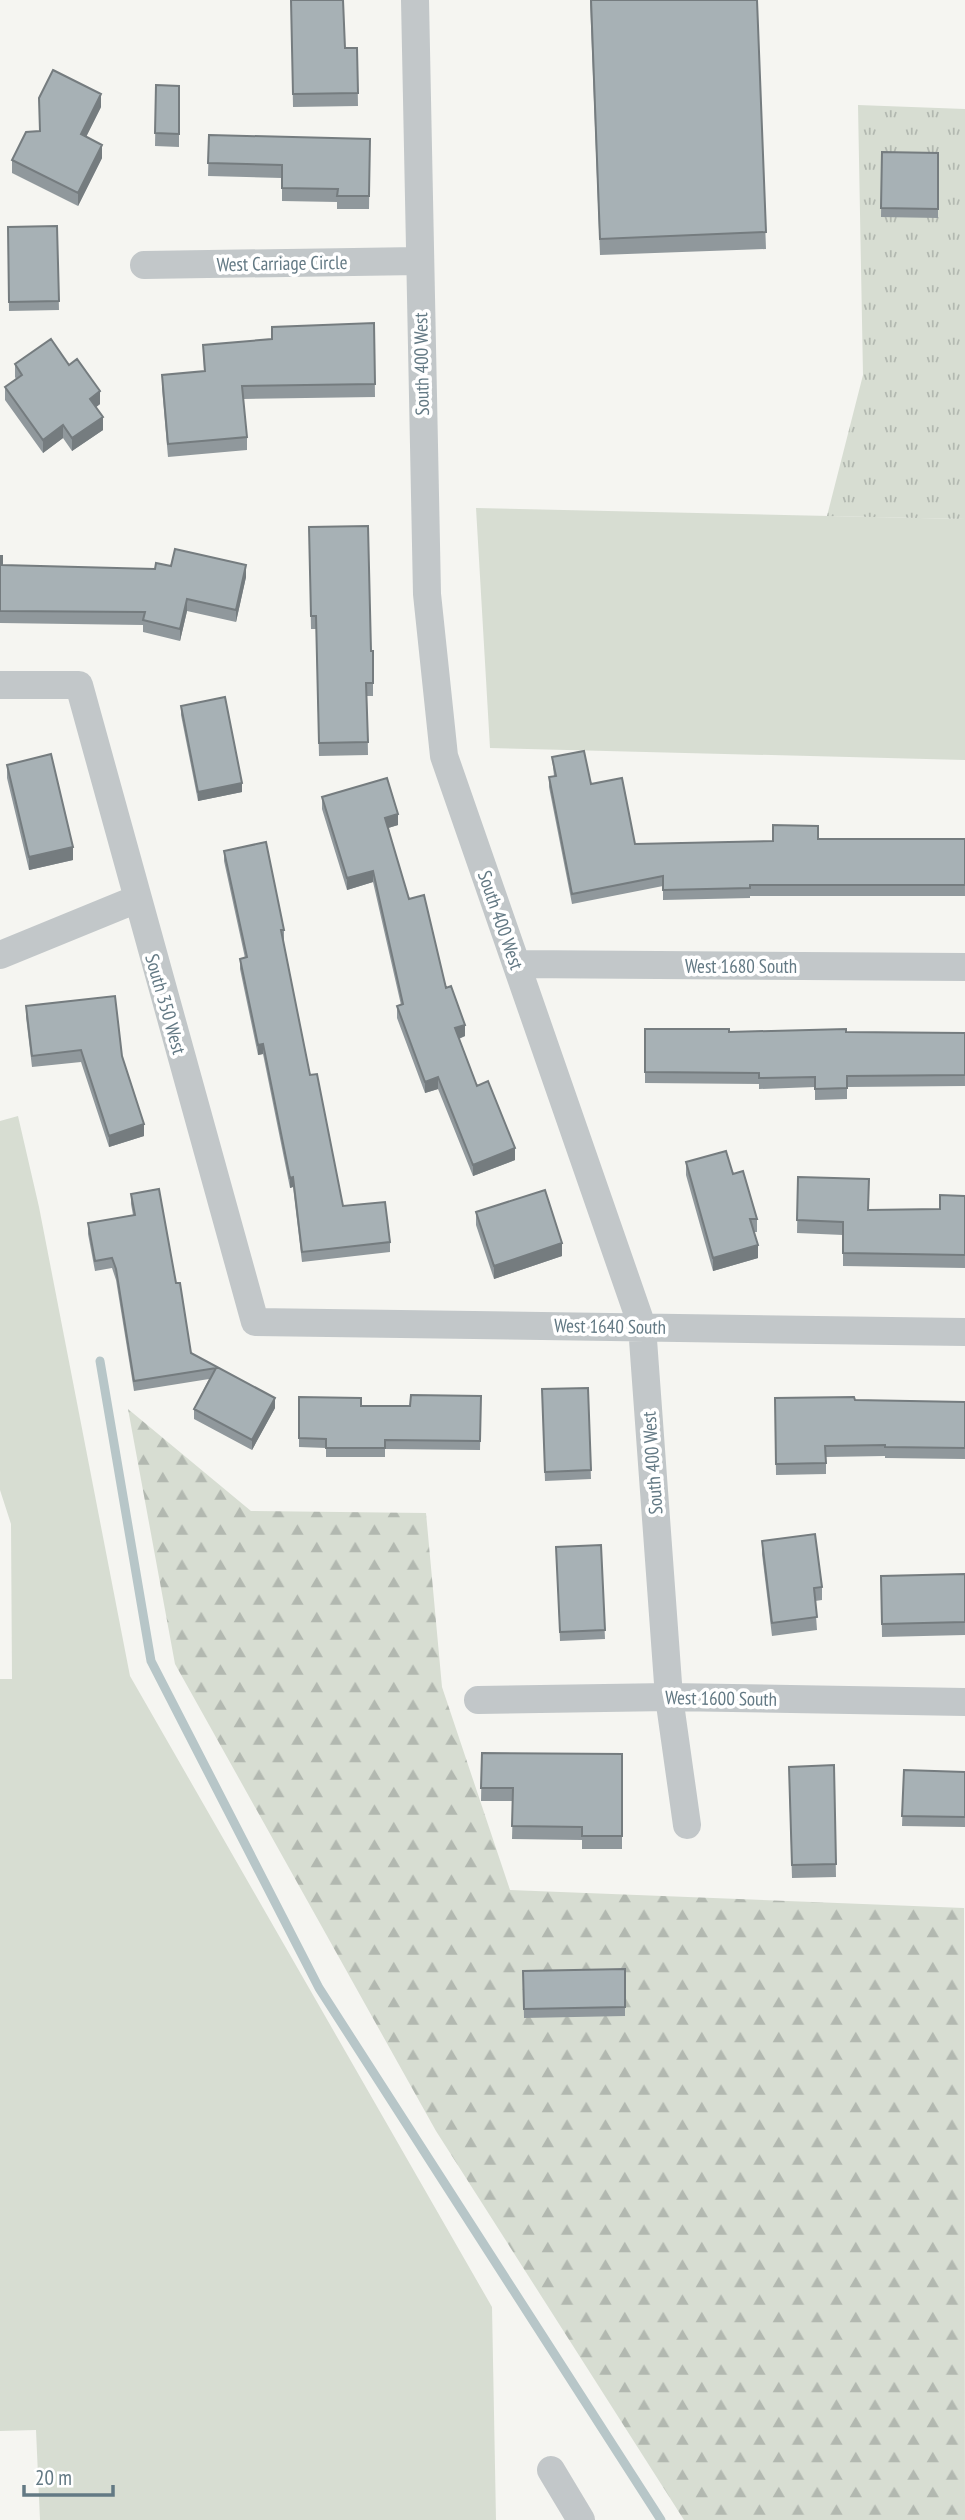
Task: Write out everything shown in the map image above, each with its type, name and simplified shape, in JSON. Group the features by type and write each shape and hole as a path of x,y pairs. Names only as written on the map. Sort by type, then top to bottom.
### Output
{"street":[{"name":"South 400 West","path":"415,0 427,594 444,756 642,1326 670,1697 688,1825"},
{"name":"West Carriage Circle","path":"144,265 419,261"},
{"name":"South 350 West","path":"0,685 79,685 255,1322"},
{"path":"0,955 137,899"},
{"name":"West 1680 South","path":"517,964 965,967"},
{"name":"West 1640 South","path":"255,1322 965,1332"},
{"name":"West 1600 South","path":"478,1700 670,1697 965,1702"},
{"path":"551,2470 581,2520"}],"green space":[{"path":"858,105 965,109 965,519 827,516 863,375"},
{"path":"476,508 965,519 965,760 490,748"},
{"path":"18,1116 39,1207 130,1676 492,2307 496,2520 40,2520 36,2430 0,2431 0,1679 12,1679 11,1524 0,1490 0,1121"},
{"path":"128,1409 251,1511 426,1513 442,1687 510,1890 964,1908 965,2520 684,2520 436,2131 175,1664"}],"building":[{"path":"291,0 343,0 345,48 357,48 358,93 293,94"},
{"path":"591,0 757,0 766,232 600,239"},
{"path":"53,70 101,94 81,134 102,145 78,193 12,160 26,132 40,131 39,98"},
{"path":"156,85 179,86 179,134 155,133"},
{"path":"209,135 370,139 369,196 337,196 338,189 282,188 282,165 208,163"},
{"path":"882,152 938,153 938,209 881,208"},
{"path":"57,226 59,301 9,302 8,227"},
{"path":"374,323 375,384 242,386 247,437 168,444 162,375 205,371 203,345 272,339 272,327"},
{"path":"51,339 69,365 77,359 100,391 90,399 103,417 72,438 63,425 43,440 5,387 22,375 15,364"},
{"path":"368,526 373,683 366,683 368,742 319,743 316,616 311,616 309,527"},
{"path":"175,549 246,565 236,610 187,599 180,629 143,620 145,612 0,611 0,556 2,565 155,569 156,563 171,566"},
{"path":"225,697 242,783 198,792 181,706"},
{"path":"584,751 591,784 622,778 635,844 773,841 773,825 818,826 818,839 965,839 965,885 750,885 750,888 663,890 663,876 572,894 549,777 556,776 552,757"},
{"path":"51,754 73,847 29,857 7,765"},
{"path":"387,778 398,814 385,818 409,899 424,895 446,988 451,986 465,1025 455,1028 477,1086 488,1081 515,1148 473,1165 438,1077 425,1082 397,1006 403,1004 373,871 347,878 322,797"},
{"path":"266,842 310,1075 317,1074 343,1206 385,1202 390,1242 302,1252 293,1177 290,1178 263,1044 258,1045 240,959 247,957 224,851"},
{"path":"115,996 122,1056 144,1124 109,1136 81,1050 32,1056 26,1006"},
{"path":"645,1029 729,1029 729,1032 846,1029 846,1032 965,1033 965,1075 847,1076 847,1088 815,1089 815,1077 759,1078 759,1073 645,1072"},
{"path":"726,1151 733,1174 743,1171 757,1219 750,1219 758,1245 713,1258 686,1162"},
{"path":"798,1177 869,1179 868,1210 940,1209 940,1195 965,1196 965,1255 843,1253 843,1222 797,1220"},
{"path":"159,1189 176,1283 180,1283 191,1353 275,1398 252,1440 194,1409 216,1368 134,1381 116,1269 112,1258 95,1261 88,1223 135,1215 131,1194"},
{"path":"545,1190 562,1243 494,1266 476,1212"},
{"path":"588,1388 591,1470 545,1472 542,1389"},
{"path":"411,1395 481,1396 480,1441 385,1440 385,1448 326,1448 326,1439 299,1438 299,1397 361,1398 361,1406 410,1406"},
{"path":"854,1397 855,1400 965,1402 965,1448 825,1446 826,1463 776,1464 775,1398"},
{"path":"815,1534 822,1587 814,1588 817,1617 772,1623 762,1541"},
{"path":"601,1545 605,1630 560,1632 556,1547"},
{"path":"965,1574 965,1622 882,1624 881,1576"},
{"path":"482,1753 622,1754 622,1836 582,1836 582,1827 512,1826 513,1788 481,1788"},
{"path":"834,1765 836,1864 792,1865 789,1767"},
{"path":"904,1770 965,1772 965,1817 902,1816"},
{"path":"625,1969 625,2007 524,2009 523,1971"}],"waterway":[{"path":"100,1361 151,1661 319,1988 661,2520"}]}
